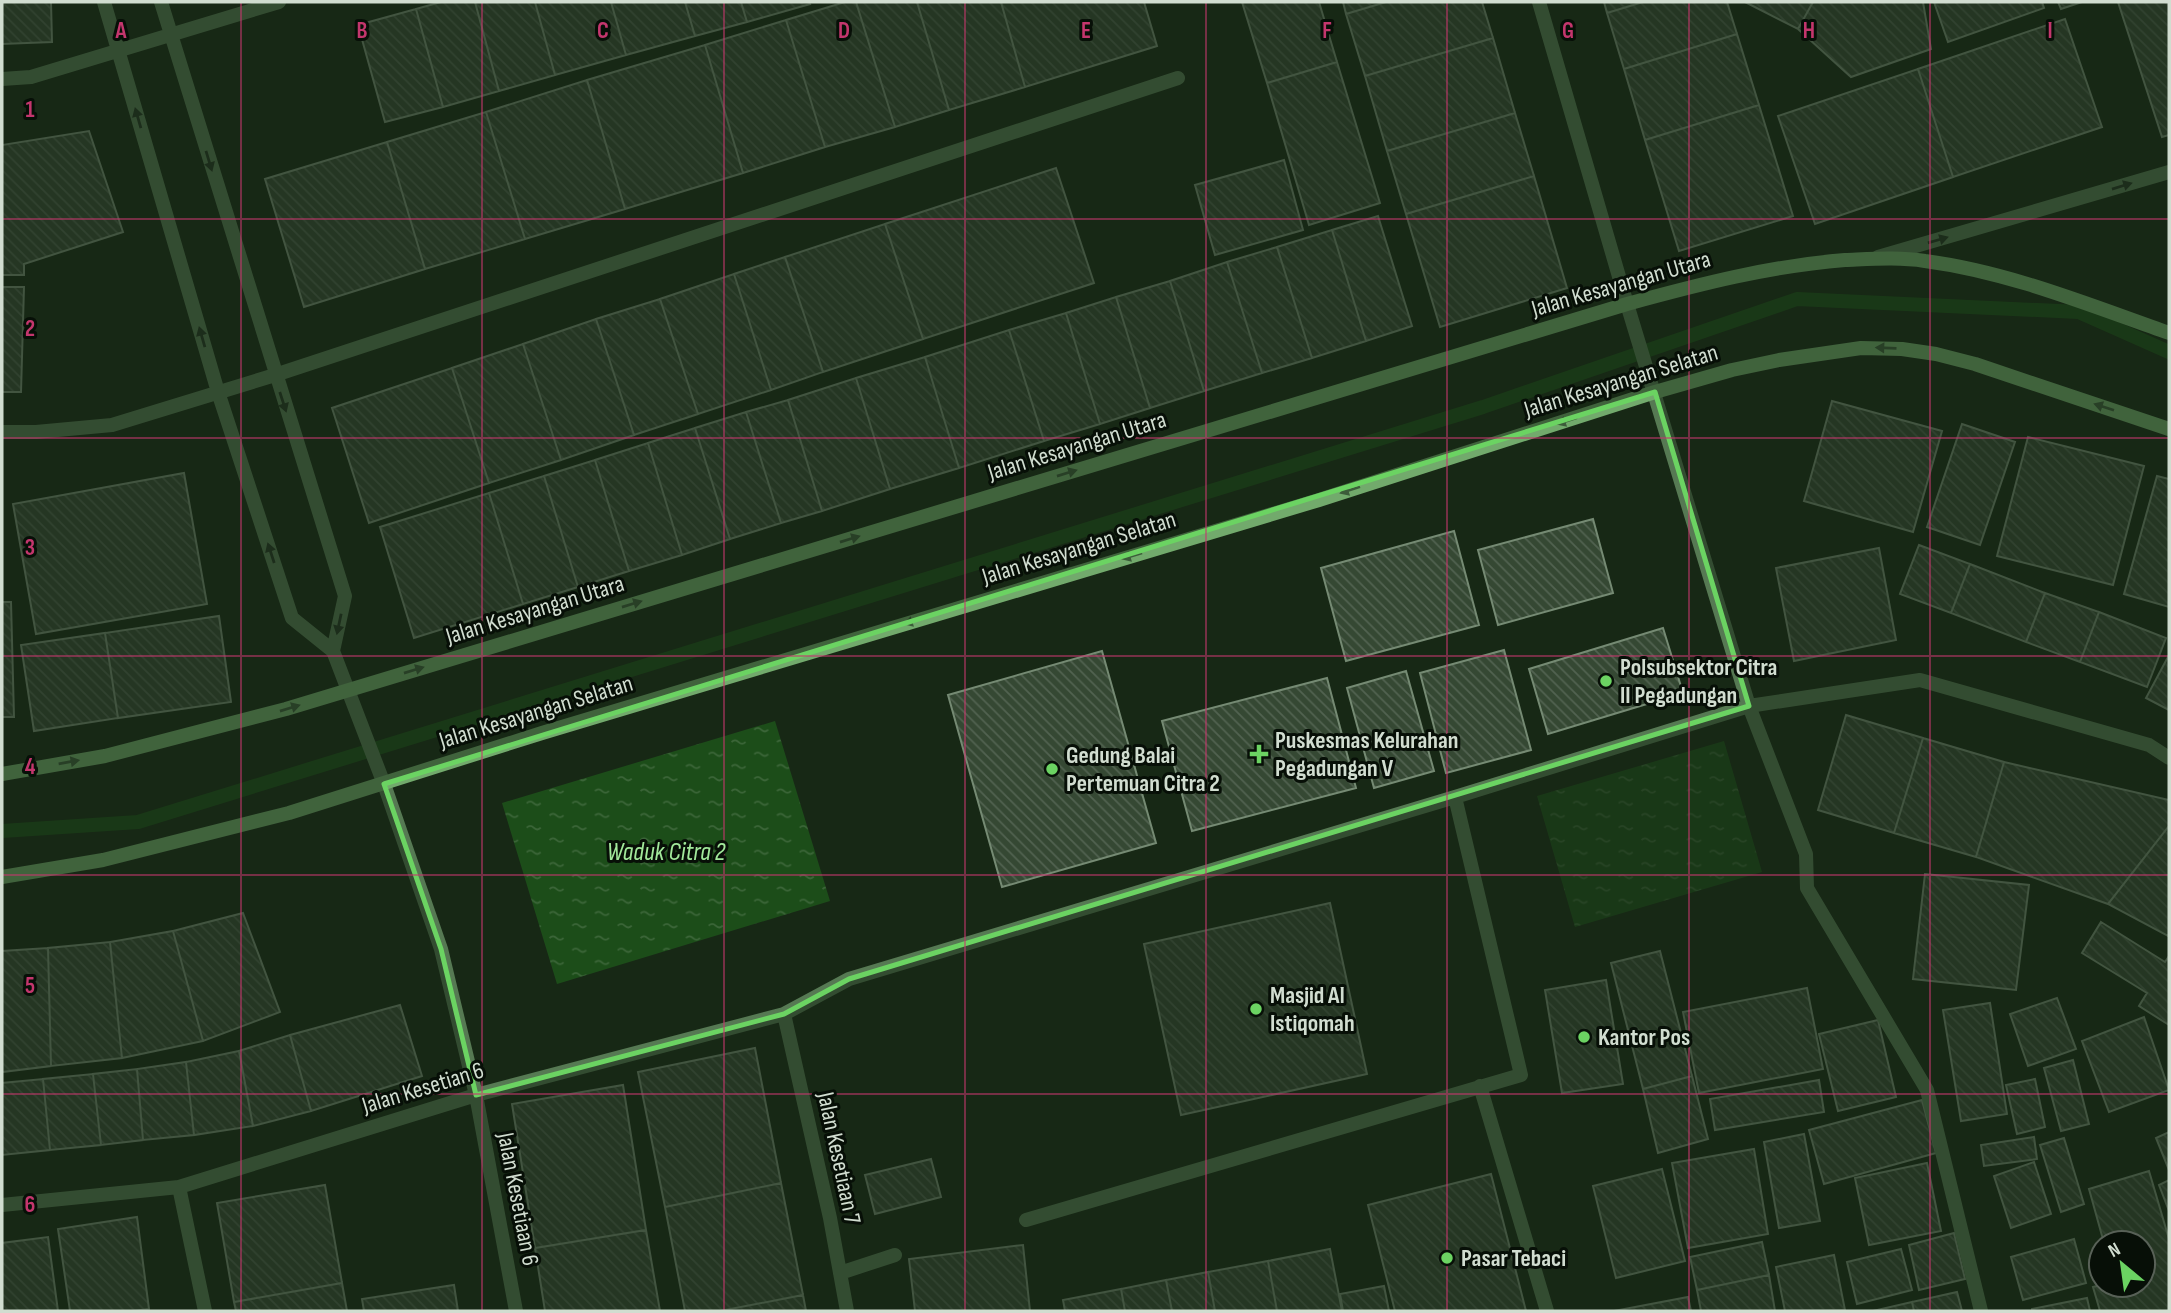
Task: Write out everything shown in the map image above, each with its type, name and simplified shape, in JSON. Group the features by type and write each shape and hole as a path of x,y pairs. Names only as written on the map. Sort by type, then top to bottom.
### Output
{"street":[{"path":"104,2 218,392 292,618 333,651 345,596 161,2"},
{"path":"2,79 31,77 279,2"},
{"path":"1539,2 1749,706 1806,854 1807,888 1927,1090 1981,1311"},
{"path":"2,432 36,432 112,425 275,375 1178,78"},
{"path":"1873,258 2169,172"},
{"name":"Jalan Kesayangan Utara","path":"2,774 105,756 286,709 1627,304 1764,269 1873,258 1922,260 1977,270 2169,332"},
{"name":"Jalan Kesayangan Selatan","path":"2,877 103,860 289,813 542,733 1320,500 1655,392 1779,360 1861,348 1902,349 1937,354 1975,364 2169,429"},
{"name":"Jalan Kesetiaan 6","path":"333,651 356,705 440,949 476,1096 516,1311"},
{"name":"Jalan Kesetian 6","path":"2,1205 179,1187 476,1096 784,1014 849,979 1749,706 1920,680 2149,745 2169,758"},
{"path":"1026,1220 1521,1075 1455,797"},
{"name":"Jalan Kesetiaan 7","path":"784,1014 830,1218 847,1311"},
{"path":"1480,1086 1547,1311"},
{"path":"179,1187 205,1311"},
{"path":"840,1273 895,1255"}],"highlighted area":[{"path":"1655,392 1749,706 849,979 784,1014 476,1095 441,949 384,784"}],"water":[{"name":"Waduk Citra 2","path":"775,721 830,901 557,984 502,803"},
{"path":"1724,741 1762,872 1575,927 1537,796"}],"building":[{"path":"2,2 51,2 52,42 2,44"},
{"path":"441,2 475,2 499,91 443,107 416,9"},
{"path":"475,2 535,2 555,75 499,91"},
{"path":"535,2 611,2 626,55 555,75"},
{"path":"611,2 685,2 695,36 626,55"},
{"path":"685,2 741,2 747,22 695,36"},
{"path":"741,2 809,2 810,4 747,22"},
{"path":"845,2 856,2 895,127 825,147 786,20"},
{"path":"856,2 917,2 949,110 895,127"},
{"path":"917,2 1001,2 1025,87 949,110"},
{"path":"1001,2 1144,2 1157,46 1025,87"},
{"path":"1242,2 1319,2 1337,62 1267,83"},
{"path":"1343,2 1386,2 1346,14"},
{"path":"1386,2 1482,2 1493,38 1365,76 1346,14"},
{"path":"1604,2 1643,2 1607,13"},
{"path":"1643,2 1727,2 1737,34 1624,69 1607,13"},
{"path":"1745,2 1813,2 1798,29"},
{"path":"1813,2 1923,2 1931,49 1851,77 1798,29"},
{"path":"1934,2 2042,2 2044,8 1948,42"},
{"path":"2058,2 2082,2 2061,9"},
{"path":"2118,2 2169,2 2169,135 2162,137"},
{"path":"416,9 443,107 385,122 358,25"},
{"path":"2065,19 2102,127 1953,177 1918,69"},
{"path":"786,20 825,147 743,173 705,45"},
{"path":"1737,34 1759,105 1645,140 1624,69"},
{"path":"1493,38 1515,113 1387,151 1365,76"},
{"path":"705,45 743,173 625,209 587,80"},
{"path":"1337,62 1380,203 1309,225 1267,83"},
{"path":"1918,69 1953,177 1815,224 1778,116"},
{"path":"587,80 625,209 525,239 486,112"},
{"path":"1759,105 1793,216 1679,251 1645,140"},
{"path":"486,112 525,239 425,269 387,142"},
{"path":"1515,113 1534,176 1406,214 1387,151"},
{"path":"89,131 123,232 24,264 24,275 2,275 2,145"},
{"path":"387,142 425,269 304,307 265,179"},
{"path":"1284,160 1303,230 1215,255 1195,185"},
{"path":"1056,168 1094,283 923,339 885,224"},
{"path":"1534,176 1567,288 1440,327 1406,214"},
{"path":"1378,216 1412,326 1366,341 1332,230"},
{"path":"885,224 923,339 823,372 785,257"},
{"path":"1332,230 1366,341 1312,358 1277,247"},
{"path":"1277,247 1312,358 1262,373 1227,262"},
{"path":"785,257 823,372 771,390 734,274"},
{"path":"1227,262 1262,373 1204,391 1170,281"},
{"path":"734,274 771,390 698,414 660,299"},
{"path":"1170,281 1204,391 1150,408 1116,297"},
{"path":"2,287 24,287 21,392 2,392"},
{"path":"1116,297 1150,408 1100,424 1066,313"},
{"path":"660,299 698,414 634,435 596,319"},
{"path":"1066,313 1100,424 1044,441 1009,330"},
{"path":"596,319 634,435 561,460 523,344"},
{"path":"1009,330 1044,441 959,468 925,357"},
{"path":"523,344 561,460 489,483 452,368"},
{"path":"925,357 959,468 890,489 856,378"},
{"path":"452,368 489,483 369,523 332,408"},
{"path":"856,378 890,489 822,511 788,400"},
{"path":"788,400 822,511 781,523 746,412"},
{"path":"1832,401 1942,431 1913,532 1804,501"},
{"path":"746,412 781,523 730,539 695,428"},
{"path":"1962,424 2015,442 1980,545 1927,527"},
{"path":"695,428 730,539 682,555 648,443"},
{"path":"2028,437 2144,466 2113,585 1997,556"},
{"path":"648,443 682,555 629,571 595,460"},
{"path":"595,460 629,571 578,587 544,476"},
{"path":"184,473 207,604 36,634 13,504"},
{"path":"544,476 578,587 523,604 489,493"},
{"path":"2157,476 2169,479 2169,607 2124,594"},
{"path":"489,493 523,604 414,638 380,527"},
{"path":"1593,519 1613,593 1498,625 1478,550"},
{"path":"1454,531 1479,625 1346,661 1321,568"},
{"path":"1919,545 1970,564 1951,613 1900,594"},
{"path":"1879,548 1896,640 1794,661 1776,568"},
{"path":"1970,564 2045,593 2026,642 1951,613"},
{"path":"2045,593 2099,612 2080,662 2026,642"},
{"path":"2,602 11,602 14,717 2,717"},
{"path":"2099,612 2166,638 2147,687 2080,662"},
{"path":"219,616 231,702 118,718 105,633"},
{"name":"Polsubsektor Citra II Pegadungan","path":"1663,628 1683,693 1548,734 1529,669"},
{"path":"105,633 118,718 34,731 21,645"},
{"path":"1504,650 1531,750 1446,773 1420,673"},
{"name":"Gedung Balai Pertemuan Citra 2","path":"1102,651 1156,843 1002,887 948,695"},
{"path":"2169,655 2169,710 2146,698"},
{"path":"1406,671 1434,771 1374,788 1347,688"},
{"name":"Puskesmas Kelurahan Pegadungan V","path":"1327,678 1356,788 1192,831 1162,721"},
{"path":"1846,715 1923,738 1894,833 1818,810"},
{"path":"1923,738 2004,762 1976,857 1894,833"},
{"path":"2004,762 2169,800 2169,826 2108,904 1976,857"},
{"path":"2169,826 2169,934 2168,936 2108,904"},
{"path":"1925,874 2029,885 2016,990 1913,979"},
{"name":"Masjid Al Istiqomah","path":"1330,903 1367,1074 1181,1115 1144,944"},
{"path":"243,913 280,1012 203,1041 173,931"},
{"path":"2101,922 2165,962 2169,956 2169,1025 2139,1006 2147,993 2082,953"},
{"path":"173,931 203,1041 122,1058 110,942"},
{"path":"110,942 122,1058 51,1066 48,948"},
{"path":"48,948 51,1066 2,1072 2,951"},
{"path":"1660,951 1692,1076 1643,1089 1611,963"},
{"name":"Kantor Pos","path":"1606,980 1623,1084 1562,1093 1545,990"},
{"path":"1807,988 1823,1069 1699,1093 1683,1012"},
{"path":"2057,998 2076,1049 2028,1066 2010,1014"},
{"path":"1990,1003 2007,1114 1961,1121 1943,1010"},
{"path":"400,1005 422,1076 311,1111 290,1035"},
{"path":"2144,1017 2169,1090 2109,1112 2082,1041"},
{"path":"1878,1020 1896,1097 1838,1111 1819,1034"},
{"path":"290,1035 311,1111 253,1126 239,1051"},
{"path":"755,1048 781,1183 665,1207 638,1072"},
{"path":"239,1051 253,1126 194,1135 186,1062"},
{"path":"2073,1060 2089,1124 2061,1131 2044,1068"},
{"path":"186,1062 194,1135 143,1140 137,1069"},
{"path":"137,1069 143,1140 101,1145 93,1074"},
{"path":"93,1074 101,1145 50,1150 43,1079"},
{"path":"1692,1076 1708,1139 1658,1153 1643,1089"},
{"path":"43,1079 50,1150 2,1155 2,1083"},
{"path":"2035,1079 2045,1127 2017,1134 2006,1085"},
{"path":"1819,1080 1824,1112 1715,1130 1710,1099"},
{"path":"623,1085 646,1230 535,1248 512,1104"},
{"path":"1922,1100 1936,1153 1824,1184 1809,1130"},
{"path":"2169,1132 2169,1170 2156,1138"},
{"path":"1804,1134 1820,1221 1779,1228 1764,1142"},
{"path":"2034,1137 2037,1159 1984,1166 1981,1145"},
{"path":"2064,1138 2084,1204 2061,1212 2040,1145"},
{"path":"1754,1149 1768,1234 1688,1248 1672,1163"},
{"path":"931,1159 941,1197 875,1214 865,1175"},
{"path":"2034,1162 2051,1214 2011,1228 1994,1176"},
{"path":"1927,1163 1941,1231 1869,1245 1855,1178"},
{"path":"1662,1169 1685,1261 1616,1278 1593,1186"},
{"path":"2149,1171 2169,1239 2169,1311 2100,1311 2096,1299 2157,1299 2157,1229 2100,1229 2089,1189"},
{"name":"Pasar Tebaci","path":"1491,1174 1526,1311 1395,1311 1368,1205"},
{"path":"2169,1180 2169,1211 2159,1185"},
{"path":"781,1183 803,1295 720,1311 685,1311 665,1207"},
{"path":"325,1185 342,1283 234,1302 217,1203"},
{"path":"137,1217 149,1309 70,1311 58,1229"},
{"path":"646,1230 660,1311 545,1311 535,1248"},
{"path":"1954,1233 1965,1279 1919,1290 1909,1245"},
{"path":"48,1237 58,1311 2,1311 2,1243"},
{"path":"2074,1239 2086,1283 2023,1300 2011,1257"},
{"path":"1762,1242 1769,1275 1697,1290 1690,1257"},
{"path":"1023,1245 1030,1311 915,1311 909,1259"},
{"path":"1330,1249 1342,1311 1277,1311 1268,1261"},
{"path":"1901,1249 1912,1290 1857,1304 1847,1262"},
{"path":"1834,1255 1845,1310 1785,1311 1776,1267"},
{"path":"1268,1261 1277,1311 1215,1311 1208,1272"},
{"path":"1208,1272 1215,1311 1172,1311 1166,1280"},
{"path":"1769,1275 1775,1311 1701,1311 1697,1290"},
{"path":"1166,1280 1172,1311 1125,1311 1121,1289"},
{"path":"342,1283 347,1311 236,1311 234,1302"},
{"path":"454,1285 458,1311 364,1311 362,1299"},
{"path":"1384,1286 1389,1311 1343,1311 1340,1294"},
{"path":"1121,1289 1125,1311 1065,1311 1063,1300"},
{"path":"1957,1292 1962,1311 1914,1311 1912,1302"},
{"path":"803,1295 806,1311 720,1311"},
{"path":"1688,1297 1691,1311 1614,1311"},
{"path":"2087,1298 2090,1311 2032,1311"},
{"path":"1912,1302 1914,1311 1873,1311"}],"waterway":[{"path":"2,831 138,822 1483,407 1797,299 2079,312 2169,352"}],"place":[{"name":"Polsubsektor Citra II Pegadungan","path":"1606,681"},
{"name":"Puskesmas Kelurahan Pegadungan V","path":"1259,754"},
{"name":"Gedung Balai Pertemuan Citra 2","path":"1052,769"},
{"name":"Masjid Al Istiqomah","path":"1256,1009"},
{"name":"Kantor Pos","path":"1584,1037"},
{"name":"Pasar Tebaci","path":"1447,1258"}]}
